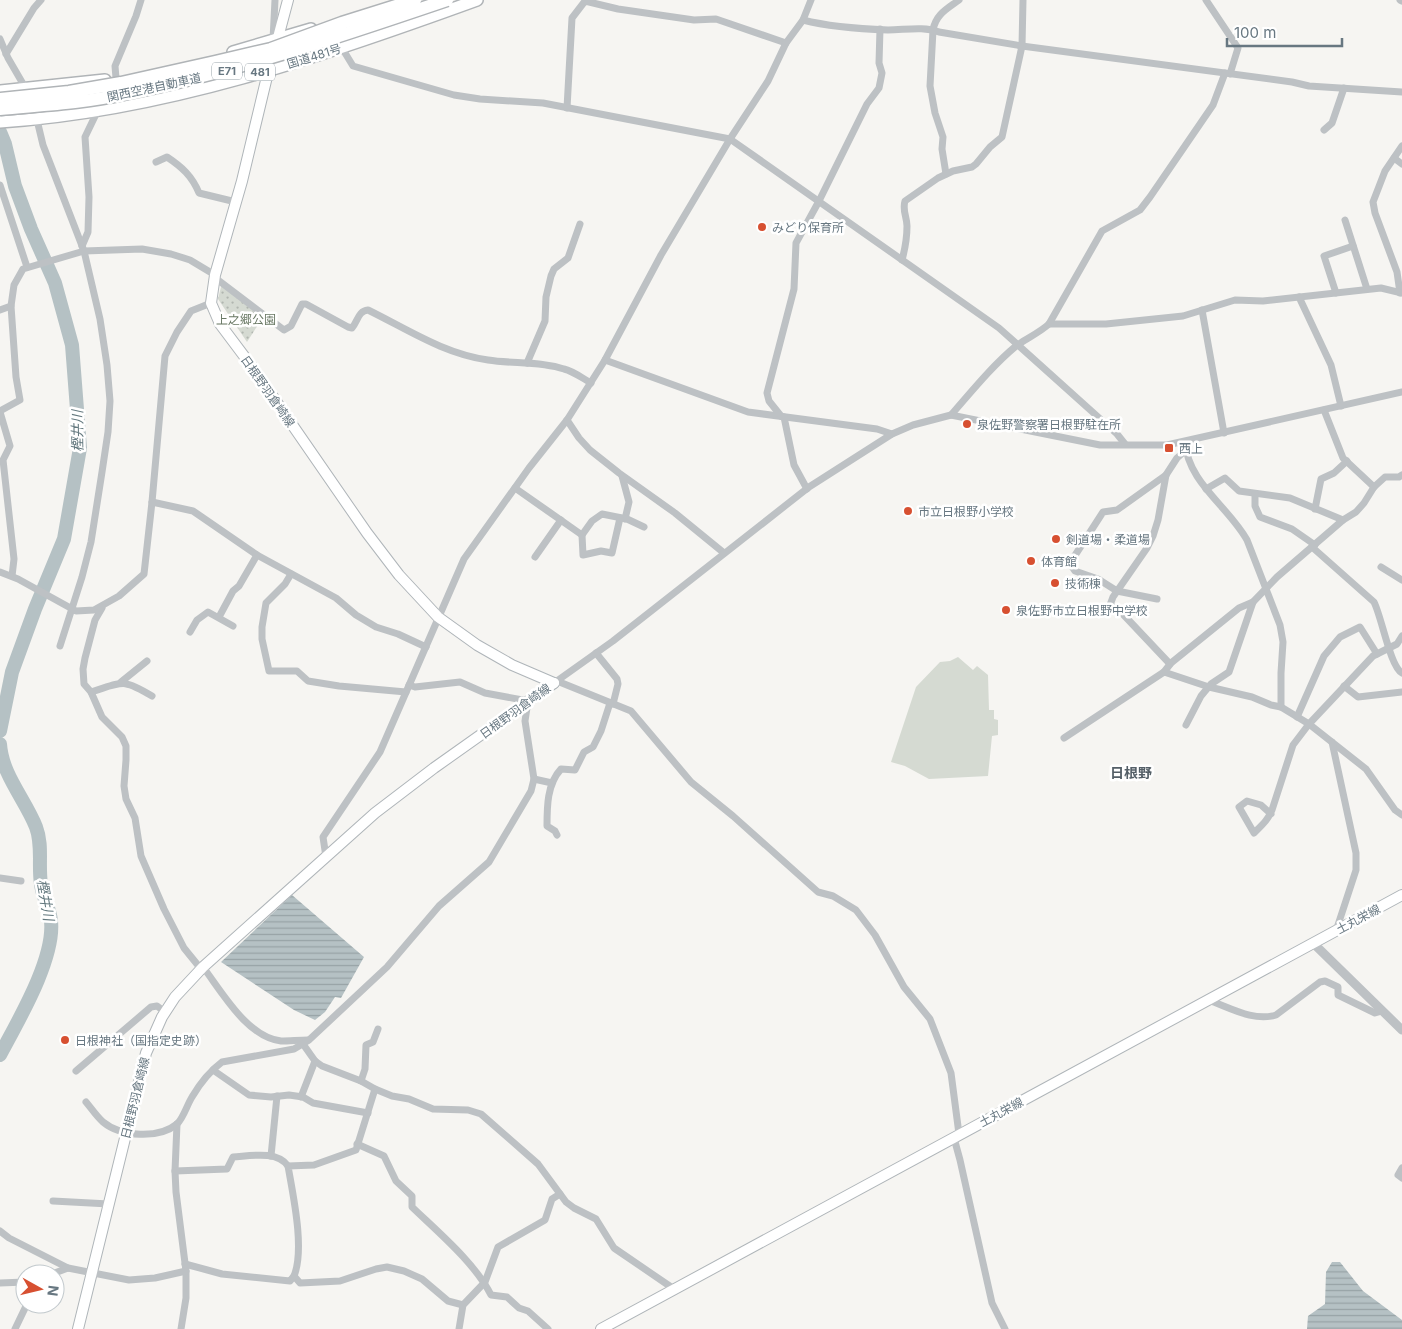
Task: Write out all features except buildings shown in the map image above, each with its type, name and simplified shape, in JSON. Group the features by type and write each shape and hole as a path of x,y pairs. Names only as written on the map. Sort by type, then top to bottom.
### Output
{"highway":[{"name":"481","path":"0,91 116,78 213,59 399,0"},
{"name":"関西空港自動車道","path":"0,99 69,92 121,83 271,49 342,23 415,0"},
{"name":"関西空港自動車道","path":"0,109 122,95 219,73 298,50 447,0"},
{"name":"国道481号","path":"0,122 37,120 164,98 342,48 477,0"}],"main road":[{"path":"211,303 215,276 236,202 275,39 288,0"},
{"name":"日根野羽倉崎線","path":"211,303 220,324 253,368 366,533 399,576 438,617 477,645 512,665 556,682"},
{"name":"日根野羽倉崎線","path":"78,1329 146,1053 165,1012 175,997 202,968 374,813 556,682"},
{"name":"土丸栄線","path":"601,1329 1402,895"}],"street":[{"path":"6,54 34,8 41,0"},
{"path":"116,78 115,66 141,0"},
{"path":"275,0 275,39"},
{"path":"326,857 323,837 380,752 464,559 515,488 568,420 591,383 661,255 730,139 768,80 786,43 803,20 811,0"},
{"path":"946,174 942,149 943,137 935,112 930,86 933,30 934,22 938,16 946,8 959,0"},
{"path":"902,260 907,227 907,217 904,209 905,201 946,174 976,164 990,147 1002,137 1022,46 1024,0"},
{"path":"952,415 980,380 1017,345 1043,330 1049,324 1102,231 1140,210 1213,105 1238,48 1206,0"},
{"path":"567,108 572,18 585,1 618,10 694,20 716,19 786,43"},
{"path":"803,20 853,28 933,30 1022,46 1292,82 1309,86 1402,92"},
{"path":"807,488 794,466 782,416 769,401 767,393 794,289 796,243 867,104 880,88 882,73 879,63 880,29"},
{"path":"0,39 6,54 26,89"},
{"path":"342,48 353,66 454,95 480,99 543,103 730,139 998,328 1117,434 1124,444"},
{"path":"1324,130 1332,123 1344,88"},
{"path":"83,248 88,232 89,197 85,137 98,109"},
{"path":"37,120 43,145 83,248 100,319 110,401 91,542 60,646"},
{"path":"1049,324 1106,324 1183,316 1234,300 1263,301 1381,288 1401,293 1397,272 1375,213 1373,202 1380,181 1402,146"},
{"path":"156,162 167,157 183,168 194,180 199,193 236,202"},
{"path":"1394,158 1402,164"},
{"path":"0,185 27,268"},
{"path":"1345,220 1367,289"},
{"path":"527,363 545,321 546,297 551,276 554,269 568,258 580,224"},
{"path":"1336,293 1324,256 1353,246"},
{"path":"12,576 14,559 3,460 10,446 0,411 20,400 15,368 11,306 14,285 23,269 83,248 142,249 171,254 190,260 215,276 284,330 291,326 302,304 306,304 352,328 357,323 360,314 368,310 427,342 461,354 488,360 527,363 565,369 591,383"},
{"path":"1299,297 1330,365 1341,406"},
{"path":"0,572 12,576 76,611 94,610 119,596 144,574 165,356 177,332 191,311 211,303"},
{"path":"0,310 11,306"},
{"path":"1202,310 1224,433"},
{"path":"605,360 748,412 877,429 892,434"},
{"path":"556,682 596,653 807,488 892,434 914,425 952,415 1100,445 1186,446 1224,433 1402,392"},
{"path":"1324,410 1343,458 1374,487"},
{"path":"568,420 579,438 590,450 622,476 675,513 724,553"},
{"path":"1157,599 1117,591 1098,579 1075,571 1071,565 1072,560 1103,512 1117,510 1166,475 1186,446"},
{"path":"1186,446 1201,483 1241,530 1247,540 1280,626 1283,642 1281,708"},
{"path":"1315,509 1321,479 1334,473 1347,461"},
{"path":"1166,475 1154,536 1117,591 1110,605 1120,611 1170,664"},
{"path":"1064,738 1164,672 1170,664 1239,608 1254,602 1277,577 1343,520 1356,512 1374,487 1385,477 1399,477 1402,475"},
{"path":"622,476 629,502 622,518 612,553 583,554 582,535 592,521 602,514 622,518 644,527"},
{"path":"1206,489 1225,478 1239,492 1290,498 1343,520"},
{"path":"515,488 582,535"},
{"path":"1255,494 1255,506 1260,517 1292,528 1374,602 1379,612 1393,662 1398,671 1402,673"},
{"path":"152,502 192,511 257,555 336,598 356,616 376,627 398,634 426,647"},
{"path":"535,557 561,520"},
{"path":"219,618 233,590 239,586 257,555"},
{"path":"1381,567 1402,580"},
{"path":"181,1329 186,1298 186,1268 175,1171 178,1124 193,1095 222,1062 294,1049 306,1042 388,967 439,906 489,862 531,791 534,779 525,721 528,701 485,694 460,682 408,689 339,686 308,681 297,671 269,671 262,638 266,603 285,584 291,574"},
{"path":"1186,725 1201,696 1209,687 1229,672 1254,602"},
{"path":"106,603 95,620 83,669 84,684 91,692 102,717 122,737 126,746 124,786 126,799 134,818 141,856 164,909 184,948 243,1020 256,1032 279,1040 306,1042"},
{"path":"190,632 197,620 208,612 232,626"},
{"path":"1297,717 1324,656 1340,637 1360,627 1377,654"},
{"path":"1271,814 1261,805 1247,801 1239,807 1254,833 1268,820 1271,814 1293,745 1309,724 1373,656 1397,644 1402,636"},
{"path":"557,835 555,831 546,826 552,783 556,774 561,769 575,770 584,752 593,747 601,731 618,684 617,679 596,653"},
{"path":"91,692 122,682 147,661"},
{"path":"1164,672 1209,687 1252,697 1281,708 1309,724 1366,769 1395,810 1402,815"},
{"path":"122,682 132,684 152,696"},
{"path":"556,682 631,711 691,782 733,816 818,892 833,896 856,910 875,935 904,987 930,1019 951,1073 960,1160 992,1302 1005,1329"},
{"path":"1344,686 1358,697 1402,692"},
{"path":"1332,741 1356,853 1356,870 1336,931"},
{"path":"534,779 552,783"},
{"path":"0,878 22,881"},
{"path":"1313,943 1402,1030"},
{"path":"1208,1000 1244,1014 1269,1017 1276,1015 1320,982 1325,981 1338,987 1338,995 1375,1013 1382,1010"},
{"path":"76,1071 151,1007 157,1006 165,1012"},
{"path":"361,1081 365,1069 366,1045 373,1042 378,1029"},
{"path":"306,1042 315,1061 322,1066 361,1081 392,1096 409,1098 433,1109 468,1110 481,1114 538,1164 566,1202 596,1219 614,1248 674,1289"},
{"path":"301,1097 315,1061"},
{"path":"213,1070 249,1095 289,1095 301,1097 313,1104 368,1113"},
{"path":"288,1166 314,1166 356,1150 375,1089"},
{"path":"272,1156 277,1096"},
{"path":"86,1102 102,1122 111,1128 126,1133 145,1134 160,1132 178,1124"},
{"path":"357,1144 384,1156 396,1181 412,1196 412,1207 485,1282 491,1295 507,1297 519,1308 528,1311 548,1329"},
{"path":"0,1231 9,1238 68,1268 129,1280 155,1278 186,1268 290,1281 298,1266 296,1217 288,1166 284,1160 272,1156 233,1156 227,1169 175,1171"},
{"path":"1402,1168 1398,1175 1402,1178"},
{"path":"459,1329 463,1305 485,1282 498,1247 545,1220 552,1199 560,1194"},
{"path":"52,1201 109,1204"},
{"path":"294,1276 300,1283 340,1281 387,1267 404,1271 422,1279 448,1300 463,1305"},
{"path":"0,1283 15,1282"},
{"path":"15,1329 22,1314"}],"green space":[{"name":"上之郷公園","path":"222,283 263,317 247,342 218,299"},
{"path":"958,657 973,670 977,666 988,675 989,710 994,710 994,719 998,720 998,735 992,736 988,776 929,779 905,766 891,762 916,687 940,662 950,661"}],"shaded area":[{"path":"292,895 364,957 341,998 335,997 325,1012 315,1020 294,1010 221,962"},
{"path":"1332,1262 1340,1262 1363,1291 1402,1320 1402,1329 1307,1329 1308,1316 1325,1304 1326,1272"}],"waterway":[{"name":"樫井川","path":"0,132 5,144 15,186 31,229 55,283 72,345 80,448 64,539 35,609 12,672 0,731"},
{"name":"樫井川","path":"0,744 9,777 36,827 40,848 41,884 51,921 51,936 47,953 34,990 0,1055"}],"place":[{"name":"みどり保育所","path":"762,227"},
{"name":"泉佐野警察署日根野駐在所","path":"967,424"},
{"name":"西上","path":"1169,448"},
{"name":"市立日根野小学校","path":"908,511"},
{"name":"剣道場・柔道場","path":"1056,539"},
{"name":"体育館","path":"1031,561"},
{"name":"技術棟","path":"1055,583"},
{"name":"泉佐野市立日根野中学校","path":"1006,610"},
{"name":"日根神社（国指定史跡）","path":"65,1040"}],"district":[{"name":"日根野","path":"1131,772"}]}
